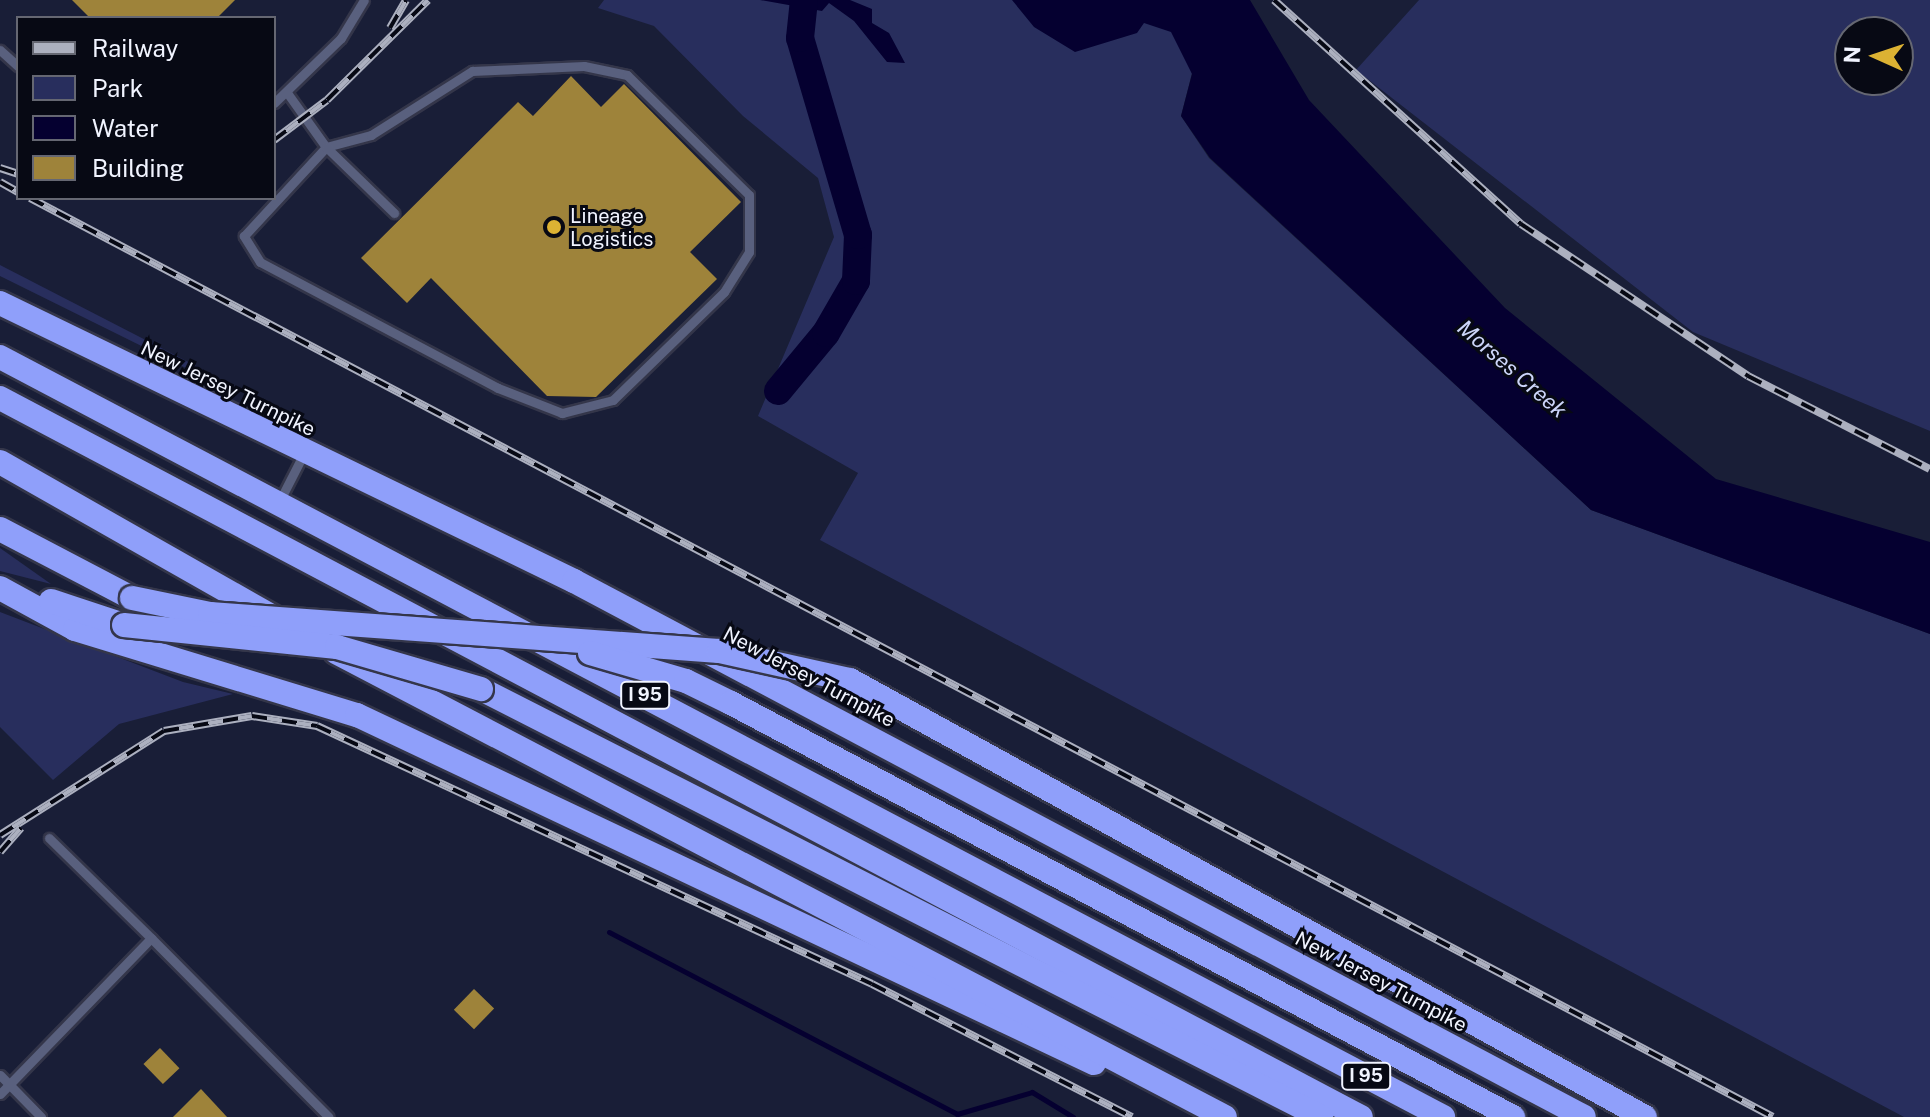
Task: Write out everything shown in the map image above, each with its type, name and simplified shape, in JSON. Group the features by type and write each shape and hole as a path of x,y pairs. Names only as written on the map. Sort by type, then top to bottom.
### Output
{"highway":[{"name":"New Jersey Turnpike","path":"0,303 304,453 574,581 1584,1117"},
{"name":"I 95","path":"0,357 1443,1117"},
{"name":"I 95","path":"0,398 1266,1078 1361,1117"},
{"path":"0,462 406,691 1223,1117"},
{"path":"0,529 132,598 210,614 719,651 850,680 1645,1117"},
{"path":"0,581 124,625 337,647 481,689 1266,1078 1321,1117"},
{"path":"0,588 75,629 357,715 888,968 1223,1117"},
{"path":"477,634 597,654 686,681 1513,1117"}],"lane":[{"path":"276,102 288,94 341,38 364,0"},
{"path":"0,50 16,64"},
{"path":"584,66 627,75 749,195 749,252 724,292 613,400 562,413 498,388 260,262 244,236 326,147 371,135 472,71 584,66"},
{"path":"288,94 326,147 394,213"},
{"path":"278,505 304,453"},
{"path":"49,838 329,1117"},
{"path":"0,1094 151,938"},
{"path":"0,1075 41,1117"}],"green space":[{"path":"604,0 1168,0 1192,73 1181,116 1209,158 1591,510 1930,634 1930,1117 1904,1117 820,540 858,473 758,416 834,237 818,178 743,116 654,26 598,8"},
{"path":"1419,0 1930,0 1930,431 1693,332 1356,70"},
{"path":"0,265 200,368 194,372 0,276"},
{"path":"0,548 51,584 0,571"},
{"path":"0,612 183,682 233,694 119,724 53,780 0,727"}],"water":[{"path":"760,0 850,0 872,9 872,23 889,33 905,63 887,62 854,21 829,3 822,11"},
{"name":"Morses Creek","path":"1012,0 1250,0 1309,100 1505,308 1716,479 1930,542 1930,634 1591,510 1210,158 1181,116 1192,74 1171,32 1144,23 1137,33 1075,52 1034,27"}],"building":[{"path":"72,0 235,0 219,16 88,16"},
{"name":"Lineage Logistics","path":"571,76 601,107 624,84 741,202 690,252 717,279 596,397 547,396 431,278 407,303 361,258 518,102 533,116"},
{"path":"474,989 494,1008 474,1029 454,1010"},
{"path":"160,1048 179,1068 163,1084 143,1064"},
{"path":"201,1089 227,1117 173,1117"}],"waterway":[{"path":"778,391 826,333 856,281 858,235 800,38 804,0"},
{"path":"609,932 957,1114 1032,1092 1073,1117"}],"railway":[{"path":"390,28 406,0"},
{"path":"276,138 327,100 428,0"},
{"path":"1274,0 1521,224 1748,376 1930,469"},
{"path":"0,168 16,173"},
{"path":"0,182 16,191"},
{"path":"34,200 1773,1117"},
{"path":"0,835 164,731 252,716 317,726 872,984 1132,1117"},
{"path":"0,852 21,828"}],"place":[{"name":"Lineage Logistics","path":"554,227"}]}
